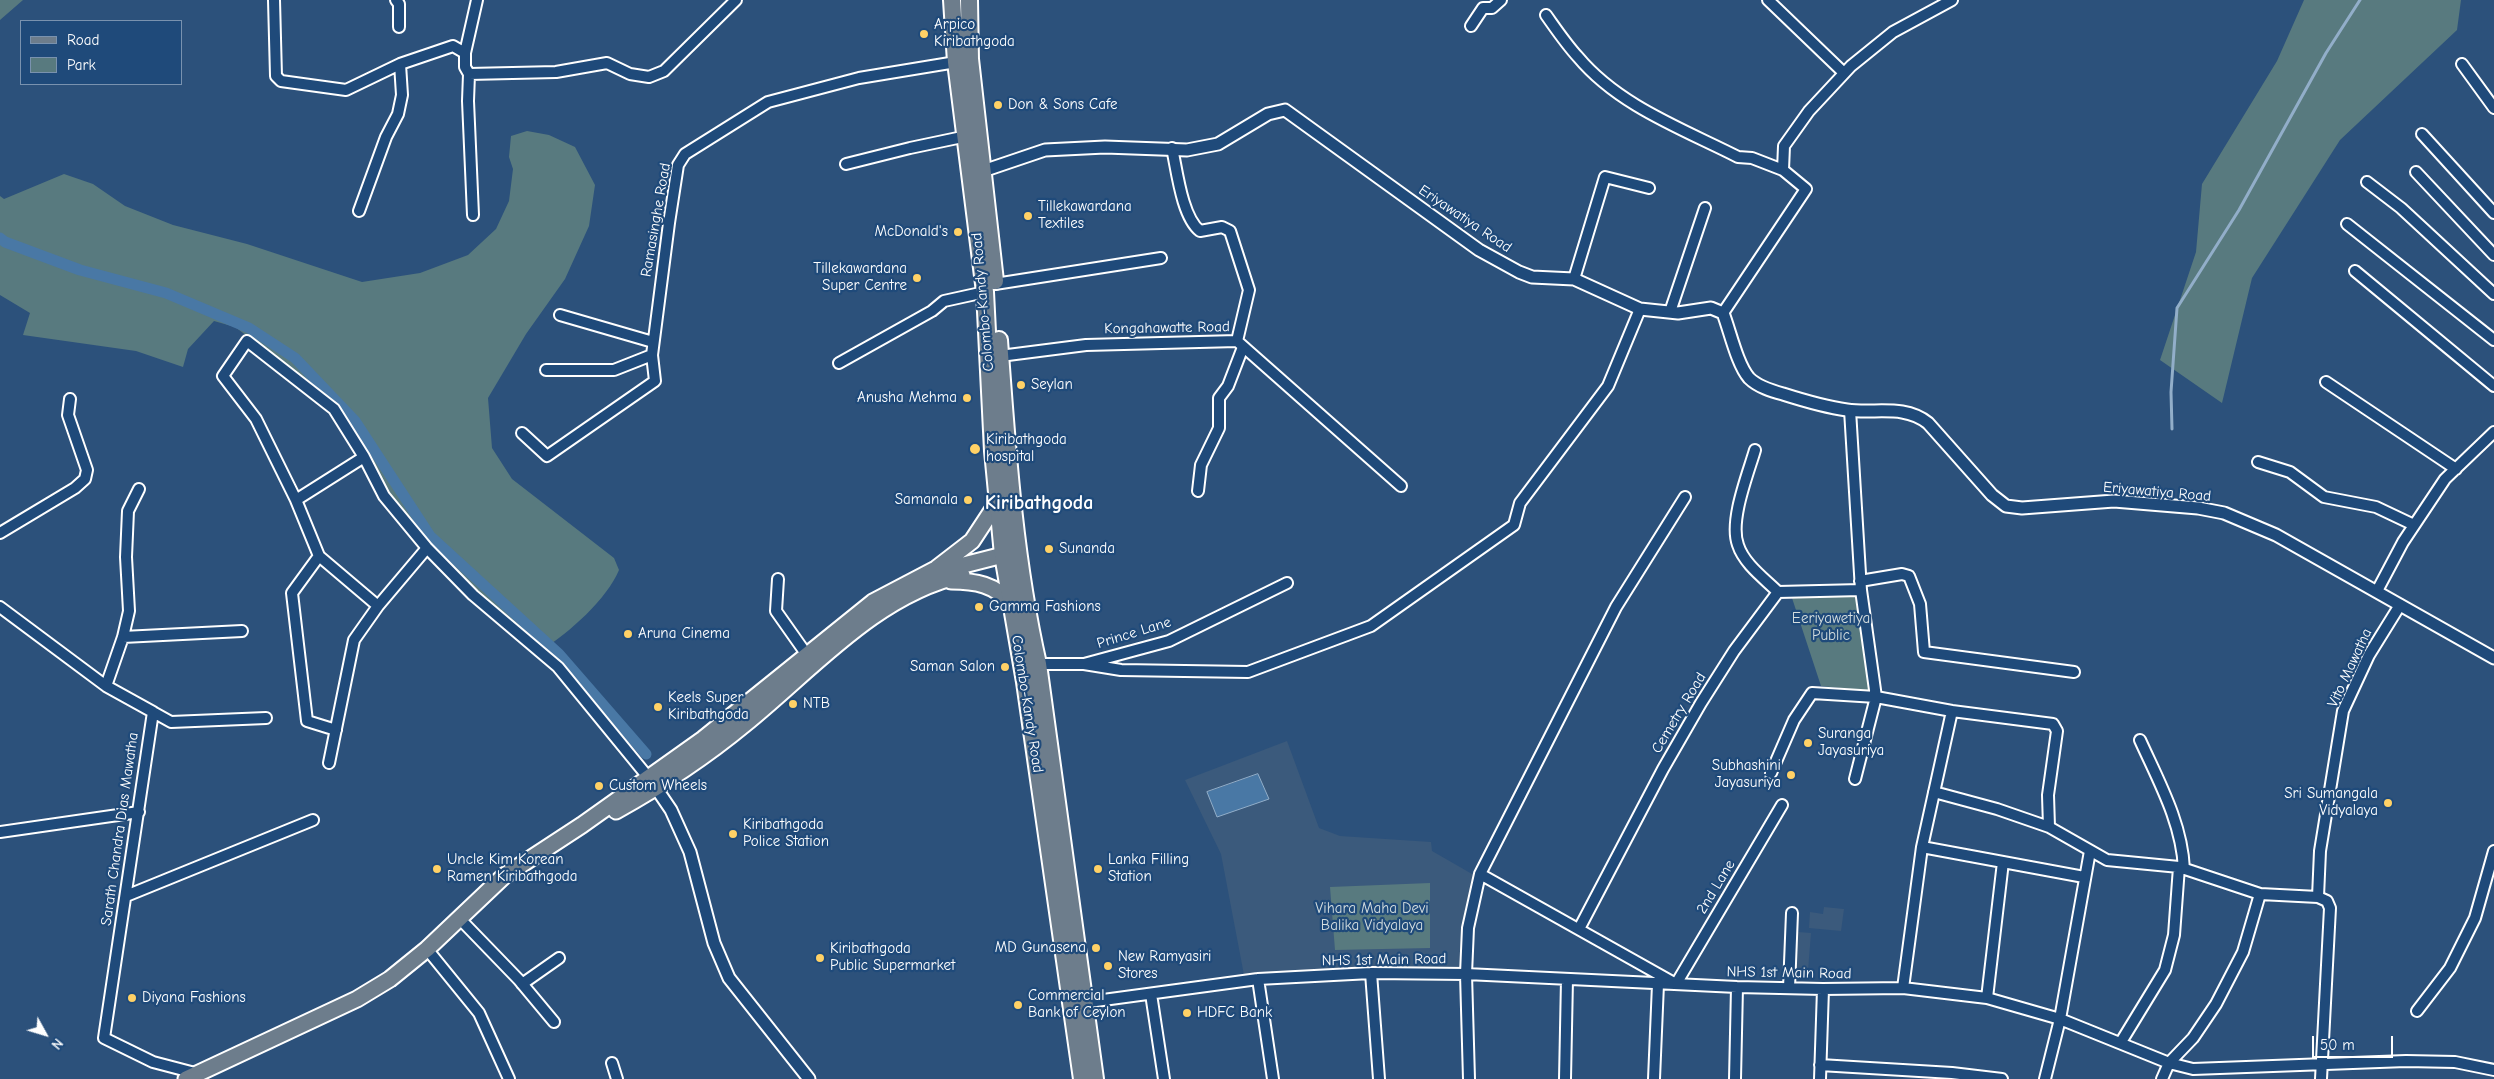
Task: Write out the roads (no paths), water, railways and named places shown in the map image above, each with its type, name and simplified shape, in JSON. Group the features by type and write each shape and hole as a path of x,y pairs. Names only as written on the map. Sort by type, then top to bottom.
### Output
{"highway":[{"name":"Colombo-Kandy Road","path":"952,0 956,62 1000,356 1011,605 1078,1004 1095,1079"},
{"name":"Colombo-Kandy Road","path":"969,0 970,59 983,171 990,288 997,502 1009,561 1024,603 1038,664 1078,1004 1082,1079"}],"main road":[{"path":"190,1076 357,999 390,980 460,919 504,876 531,857 744,725 863,623 935,575 972,541 997,502"},
{"path":"652,783 703,739 873,602 935,575 1009,561"},
{"path":"935,575 977,581 1005,596 1011,605"}],"street":[{"path":"274,0 276,76 281,80 346,90 400,64 453,46 465,53"},
{"path":"396,0 399,4 399,27"},
{"path":"473,215 468,101 469,74 465,66 465,53 477,0"},
{"path":"469,74 556,72 607,63 630,74 649,77 664,71 736,0"},
{"path":"1471,26 1483,8 1492,8 1501,0"},
{"path":"1768,0 1844,73"},
{"path":"1783,170 1784,146 1810,110 1844,73 1893,32 1952,0"},
{"path":"1546,15 1578,58 1603,82 1640,108 1738,157 1752,158 1783,170 1806,189 1723,314"},
{"name":"Ramasinghe Road","path":"522,433 547,456 655,381 652,355 653,342 668,223 678,165 685,154 768,102 859,78 956,62"},
{"path":"359,211 386,137 398,114 402,95 400,64"},
{"path":"2462,64 2494,108"},
{"name":"Eriyawatiya Road","path":"983,171 1044,150 1105,146 1187,150 1218,144 1268,114 1285,110 1479,250 1532,276 1574,279 1598,288 1640,309 1670,312 1711,308 1723,314 1742,366 1749,378 1764,388 1822,406 1850,410 1901,411 1917,415 1928,423 1992,495 2006,506 2022,508 2114,500 2198,508 2224,513 2276,535 2494,658"},
{"path":"2422,134 2494,214"},
{"path":"846,164 967,136"},
{"path":"1172,148 1182,197 1195,227 1200,231 1222,228 1230,232 1249,290 1240,344 1228,386 1219,398 1219,428 1201,465 1198,491"},
{"path":"2416,172 2494,255"},
{"path":"1574,279 1605,177 1649,188"},
{"path":"2367,182 2401,208 2494,294"},
{"path":"1670,312 1704,208"},
{"path":"2347,224 2494,340"},
{"path":"839,363 932,311 944,301 990,288 1161,258"},
{"path":"2355,271 2494,386"},
{"path":"1084,664 1121,670 1248,672 1371,626 1514,525 1520,503 1608,386 1640,309"},
{"path":"560,315 653,342"},
{"path":"378,606 319,556 296,500 256,419 223,376 247,340 334,409 364,457 384,496 427,548 473,595 558,667 652,783 671,810 690,852 714,943 729,978 809,1079"},
{"name":"Kongahawatte Road","path":"1000,356 1086,345 1240,344 1402,486"},
{"path":"546,370 614,370 652,355"},
{"path":"2326,382 2456,469"},
{"path":"0,532 75,488 85,479 87,470 68,415 70,399"},
{"path":"1850,410 1860,586 1876,697 1855,779"},
{"path":"2377,591 2414,525 2445,479 2494,432"},
{"path":"1755,450 1737,510 1737,544 1748,562 1778,592 1860,586 1902,574 1909,576 1920,604 1924,652 2074,672"},
{"path":"296,500 364,457"},
{"path":"2258,462 2290,472 2324,497 2376,507 2414,525"},
{"path":"106,686 123,637 129,612 126,557 128,511 139,489"},
{"path":"1469,1079 1466,974 1468,928 1480,874 1616,607 1685,497"},
{"path":"330,763 354,640 378,606 427,548"},
{"path":"319,556 292,593 307,721 336,730"},
{"path":"778,579 776,611 806,655"},
{"name":"Prince Lane","path":"1038,664 1084,664 1169,641 1287,583"},
{"name":"Cemetry Road","path":"1579,929 1663,769 1701,703 1734,650 1778,592"},
{"name":"Vito Mawatha","path":"2318,897 2320,851 2343,711 2369,655 2400,605"},
{"path":"0,607 106,686 171,722 266,718"},
{"path":"123,637 242,631"},
{"path":"1771,773 1794,720 1812,693 1876,697 1952,711 2053,724 2057,731 2048,795 2049,827"},
{"path":"1903,988 1922,847 1952,711"},
{"name":"Sarath Chandra Dias Mawatha","path":"153,712 104,1038 152,1062 190,1076"},
{"path":"2120,1042 2165,970 2174,936 2182,868 2183,852 2174,816 2140,740"},
{"path":"1934,792 1997,809 2049,827 2107,860 2182,868 2260,894 2318,897 2327,901 2330,908 2320,1065 2321,1079"},
{"name":"2nd Lane","path":"1676,984 1782,805"},
{"path":"0,832 139,812"},
{"path":"126,896 313,820"},
{"path":"1922,847 2084,876"},
{"path":"2417,1011 2450,968 2475,918 2494,850"},
{"path":"2045,1079 2060,1019 2084,876 2090,851"},
{"path":"1987,998 2003,862"},
{"path":"1480,874 1676,984"},
{"path":"2162,1079 2169,1063 2193,1038 2216,1004 2243,952 2260,894"},
{"path":"1789,988 1792,913"},
{"path":"460,919 522,984 554,1022"},
{"path":"427,949 480,1013 508,1079"},
{"path":"522,984 559,958"},
{"path":"1371,974 1379,1079"},
{"name":"NHS 1st Main Road","path":"1078,1004 1258,979 1371,974 1466,974 1737,987 1903,988 1987,998 2060,1019 2120,1042 2193,1074 2406,1061 2455,1062 2494,1070"},
{"path":"1258,979 1273,1079"},
{"path":"1565,1079 1567,979"},
{"path":"1654,1079 1658,984"},
{"path":"1735,1079 1737,987"},
{"path":"1820,1079 1823,989"},
{"path":"1151,994 1164,1079"},
{"path":"612,1063 617,1079"},
{"path":"1820,1065 1952,1072 2002,1079"}],"waterway":[{"path":"2172,429 2171,392 2177,308 2239,210 2326,53 2360,0"},
{"path":"0,238 5,242 80,270 166,293 249,328 295,358 355,421 430,536 559,654 646,754"}],"place":[{"name":"Arpico Kiribathgoda","path":"924,34"},
{"name":"Don & Sons Cafe","path":"998,105"},
{"name":"Tillekawardana Textiles","path":"1028,216"},
{"name":"McDonald's","path":"958,232"},
{"name":"Tillekawardana Super Centre","path":"917,278"},
{"name":"Seylan","path":"1021,385"},
{"name":"Anusha Mehma","path":"967,398"},
{"name":"Kiribathgoda hospital","path":"975,449"},
{"name":"Samanala","path":"968,500"},
{"name":"Sunanda","path":"1049,549"},
{"name":"Gamma Fashions","path":"979,607"},
{"name":"Aruna Cinema","path":"628,634"},
{"name":"Saman Salon","path":"1005,667"},
{"name":"NTB","path":"793,704"},
{"name":"Keels Super Kiribathgoda","path":"658,707"},
{"name":"Suranga Jayasuriya","path":"1808,743"},
{"name":"Subhashini Jayasuriya","path":"1791,775"},
{"name":"Custom Wheels","path":"599,786"},
{"name":"Sri Sumangala Vidyalaya","path":"2388,803"},
{"name":"Kiribathgoda Police Station","path":"733,834"},
{"name":"Uncle Kim Korean Ramen Kiribathgoda","path":"437,869"},
{"name":"Lanka Filling Station","path":"1098,869"},
{"name":"MD Gunasena","path":"1096,948"},
{"name":"Kiribathgoda Public Supermarket","path":"820,958"},
{"name":"New Ramyasiri Stores","path":"1108,966"},
{"name":"Diyana Fashions","path":"132,998"},
{"name":"Commercial Bank of Ceylon","path":"1018,1005"},
{"name":"HDFC Bank","path":"1187,1013"}],"district":[{"name":"Kiribathgoda","path":"1039,503"}],"park label":[{"name":"Eeriyawetiya Public","path":"1831,628"},
{"name":"Vihara Maha Devi Balika Vidyalaya","path":"1372,918"}]}
